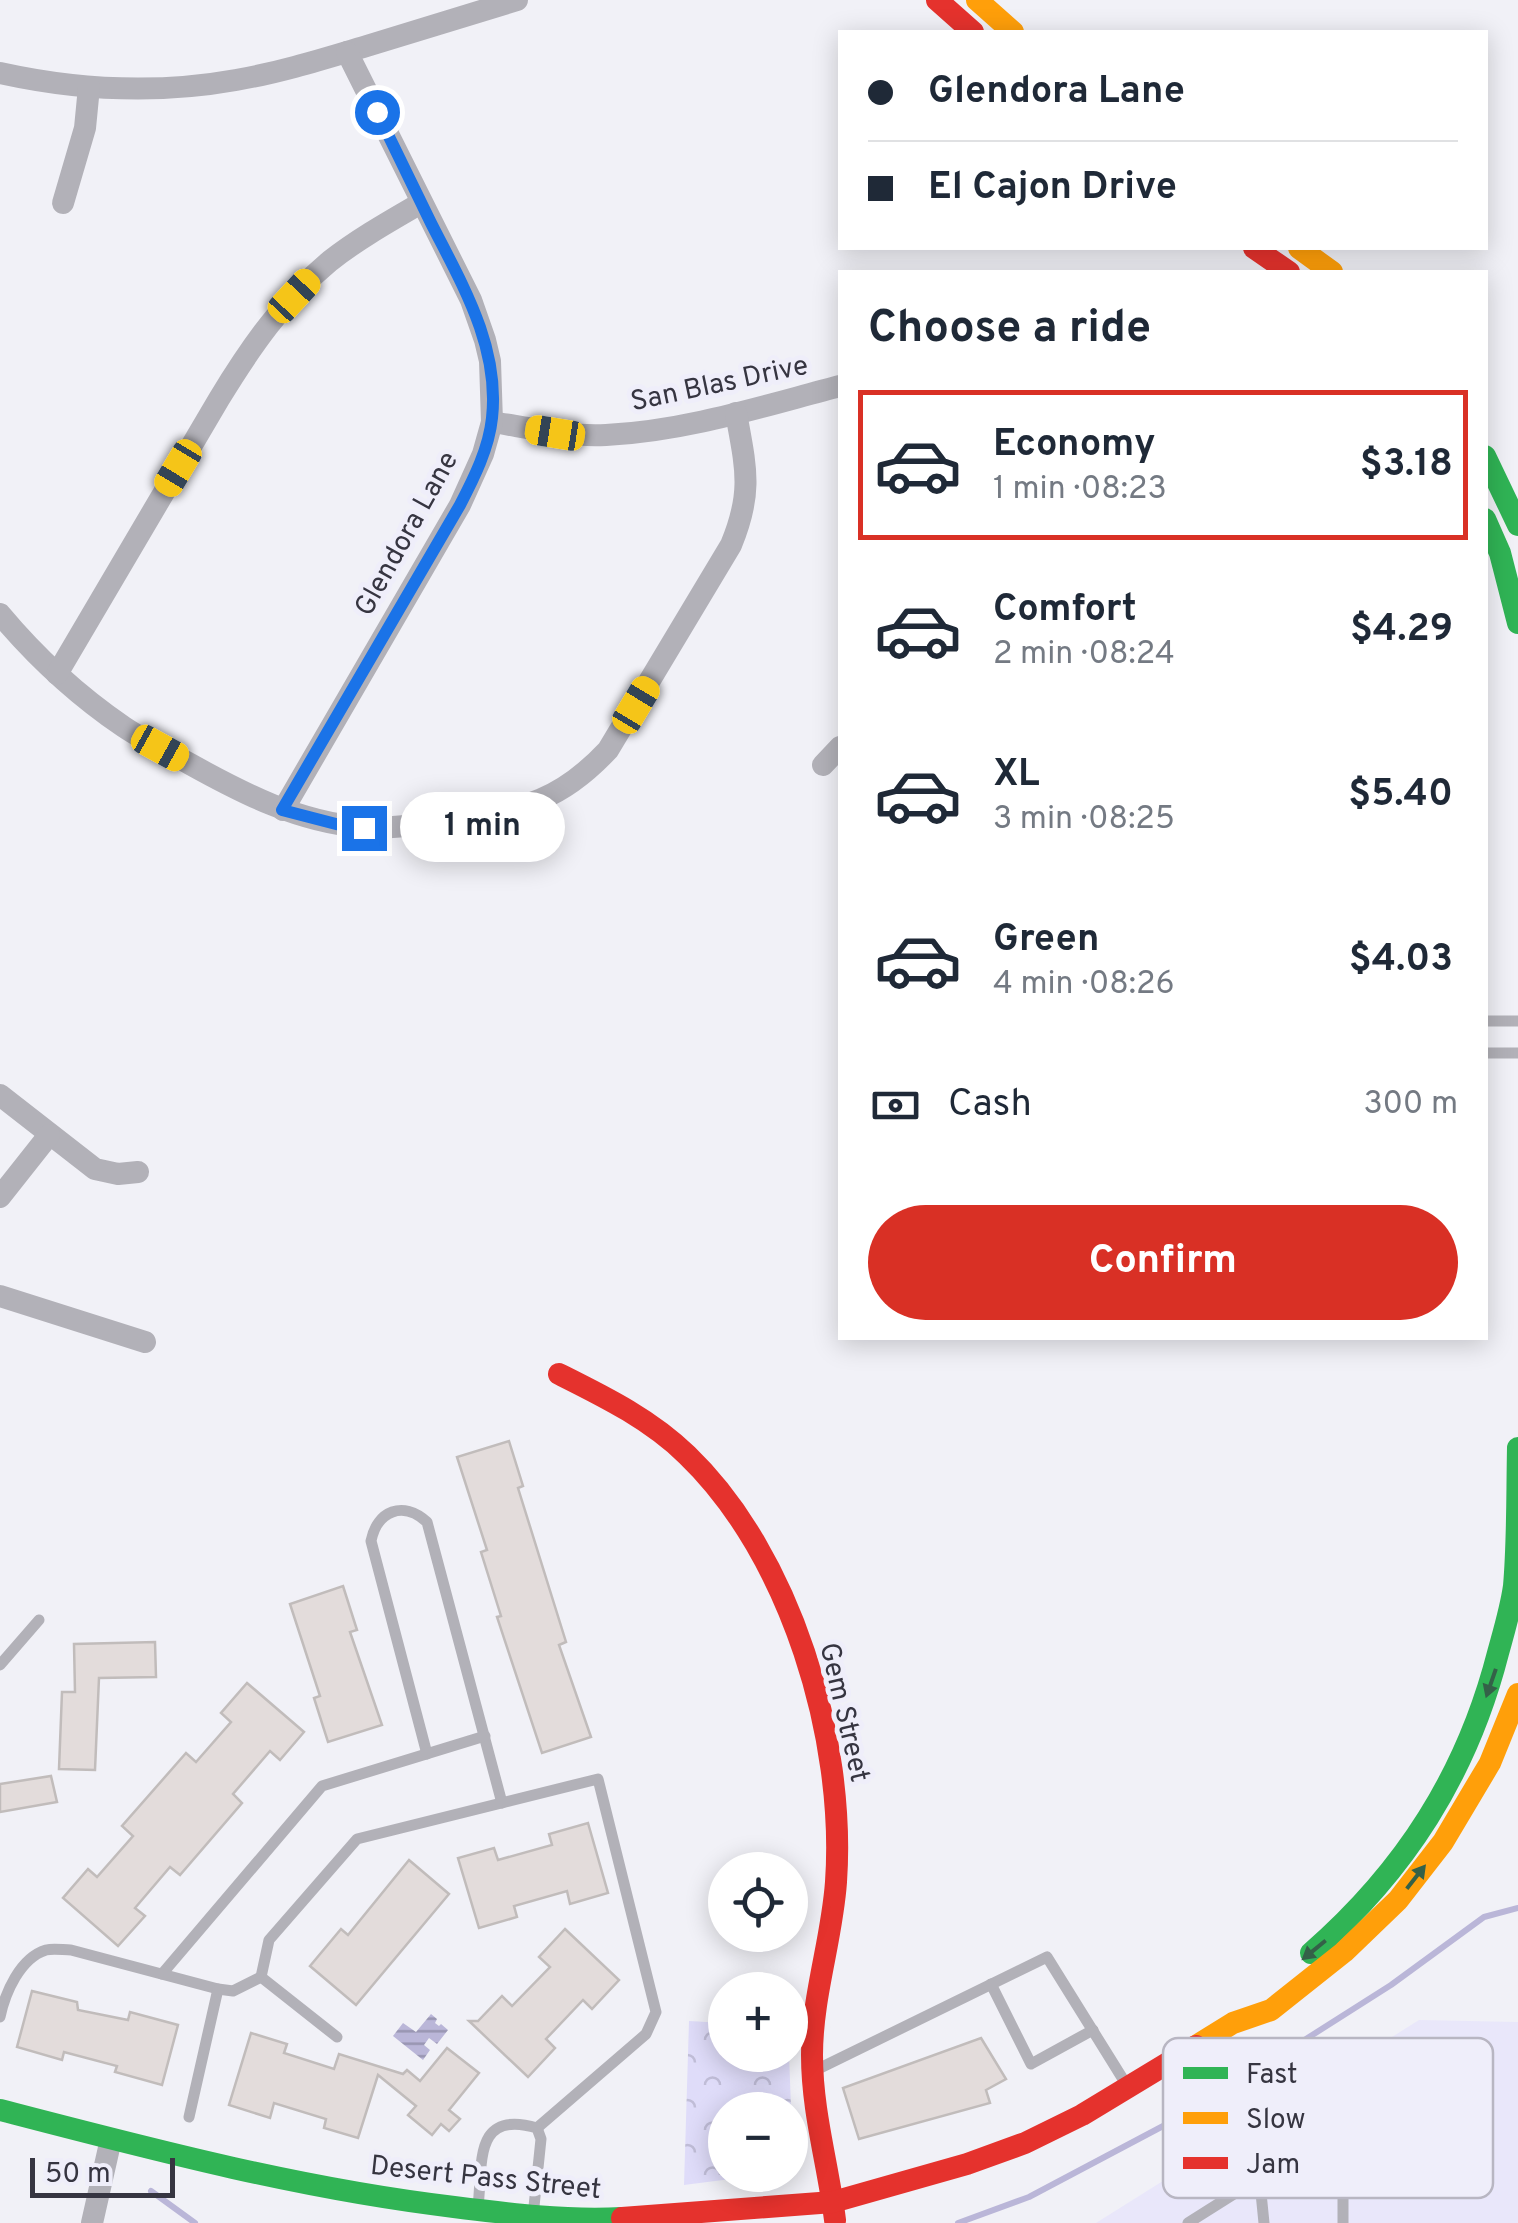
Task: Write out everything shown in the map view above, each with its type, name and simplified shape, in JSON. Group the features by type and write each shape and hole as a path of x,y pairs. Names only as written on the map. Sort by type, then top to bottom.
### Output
{"street":[{"path":"0,73 88,87 186,86 236,80 292,68 517,0"},
{"path":"937,0 971,30"},
{"path":"978,0 1011,30"},
{"name":"Glendora Lane","path":"282,810 460,505 483,454 492,422 491,375 485,340 470,300 347,52"},
{"path":"63,203 85,128 88,87"},
{"path":"58,674 219,399 279,312 332,260 421,203"},
{"path":"1257,250 1286,270"},
{"path":"1302,250 1329,270"},
{"name":"San Blas Drive","path":"492,422 555,433 605,435 672,428 838,387"},
{"path":"0,614 26,645 94,706 128,730 282,810 364,828 400,827 516,809 563,789 590,769 618,737 731,545 740,523 747,484 736,413"},
{"path":"1488,462 1518,525"},
{"path":"1488,526 1500,553 1517,616"},
{"path":"823,765 838,749"},
{"path":"0,1095 95,1169 118,1174 138,1172"},
{"path":"0,1197 49,1135"},
{"path":"0,1296 145,1342"},
{"name":"Gem Street","path":"559,1374 618,1404 659,1431 713,1482 744,1521 775,1576 797,1632 820,1708 835,1790 836,1884 812,2037 819,2138 834,2213"},
{"name":"Desert Pass Street","path":"1233,2023 1262,1991 1322,1944 1383,1882 1418,1836 1446,1788 1479,1719 1516,1582 1518,1448"},
{"name":"Desert Pass Street","path":"1208,2038 1233,2023 1272,2010 1344,1952 1398,1900 1463,1811 1490,1763 1518,1694"},
{"name":"Desert Pass Street","path":"0,2110 111,2139 394,2200 533,2216 834,2213 1025,2143 1082,2115 1163,2066"},
{"path":"92,2223 111,2139"}],"lane":[{"path":"1488,1021 1518,1022"},
{"path":"1488,1053 1518,1053"},
{"path":"427,1754 371,1542 373,1529 393,1511 417,1513 427,1522 502,1803"},
{"path":"0,1665 40,1620"},
{"path":"162,1974 322,1786 485,1736"},
{"path":"261,1977 269,1940 357,1839 598,1780 656,2012 646,2034 537,2128"},
{"path":"0,2017 12,1981 38,1954 50,1949 71,1950 218,1989 234,1991 261,1977"},
{"path":"812,2071 1047,1957 1128,2087"},
{"path":"261,1977 337,2036"},
{"path":"991,1984 1031,2064 1093,2030"},
{"path":"189,2117 218,1989"},
{"path":"478,2210 482,2152 488,2136 497,2126 516,2122 537,2128"},
{"path":"533,2216 541,2138 537,2128"},
{"path":"1188,2223 1228,2198"},
{"path":"1261,2198 1264,2223"}],"shaded area":[{"path":"431,2014 437,2019 435,2023 448,2030 437,2044 429,2038 424,2045 430,2050 423,2060 393,2036 403,2023 416,2032"},
{"path":"1419,2020 1518,2022 1518,2223 1096,2223 1163,2181 1163,2198 1493,2198 1493,2038 1390,2038"}],"green space":[{"path":"689,2021 708,2022 708,2072 790,2072 790,2092 708,2092 708,2182 684,2185"}],"building":[{"path":"509,1441 523,1486 518,1488 566,1642 559,1645 591,1737 542,1753 497,1617 501,1616 481,1552 487,1550 457,1457"},
{"path":"343,1586 357,1630 350,1632 382,1725 328,1742 314,1698 320,1696 290,1604"},
{"path":"155,1642 156,1677 99,1678 95,1770 59,1769 62,1692 75,1692 74,1644"},
{"path":"247,1683 304,1732 280,1760 270,1751 233,1794 242,1803 180,1875 170,1867 135,1908 145,1916 118,1946 63,1898 88,1869 97,1877 133,1836 122,1826 186,1753 196,1762 231,1722 221,1713"},
{"path":"51,1776 57,1802 0,1812 0,1784"},
{"path":"588,1823 608,1893 570,1904 567,1891 514,1906 517,1917 479,1928 458,1858 494,1848 498,1860 552,1845 549,1834"},
{"path":"409,1860 449,1894 356,2005 310,1966 341,1929 348,1935"},
{"path":"565,1929 619,1980 592,2009 583,2000 546,2039 555,2048 528,2077 469,2021 478,2021 502,1996 512,2006 550,1967 539,1957"},
{"path":"32,1991 77,2002 78,2010 128,2020 130,2012 178,2025 162,2085 115,2072 117,2066 64,2052 62,2060 17,2047"},
{"path":"251,2033 287,2044 284,2053 334,2069 339,2054 403,2074 407,2070 420,2081 447,2048 479,2073 449,2110 460,2119 449,2131 441,2124 432,2135 408,2115 416,2106 378,2075 358,2138 324,2128 326,2119 274,2103 270,2118 229,2105"},
{"path":"981,2038 1006,2079 986,2090 990,2103 859,2139 843,2088"}],"waterway":[{"path":"1308,2038 1391,1985 1484,1917 1518,1908"},
{"path":"958,2223 1029,2197 1163,2126"},
{"path":"151,2191 195,2223"}],"traffic: fast":[{"path":"1488,462 1518,525"},
{"path":"1488,526 1500,553 1518,623"},
{"path":"1311,1953 1376,1889 1403,1854 1428,1818 1469,1739 1485,1697 1513,1594 1518,1448"},
{"path":"0,2110 169,2153 340,2190 517,2214 622,2218"}],"traffic: slow":[{"path":"977,0 1011,30"},
{"path":"1302,250 1329,270"},
{"path":"1209,2038 1233,2023 1271,2010 1344,1952 1398,1900 1443,1842 1490,1763 1518,1694"}],"traffic: jam":[{"path":"937,0 971,30"},
{"path":"1257,250 1286,270"},
{"path":"559,1374 658,1430 724,1496 756,1544 804,1652 821,1710 837,1827 834,1904 815,2011 812,2055 817,2117 835,2220"},
{"path":"622,2218 833,2202 967,2164 1025,2143 1082,2115 1163,2066"}],"route":[{"path":"364,828 282,810 460,505 483,454 493,402 490,361 470,300 377,112"}]}
